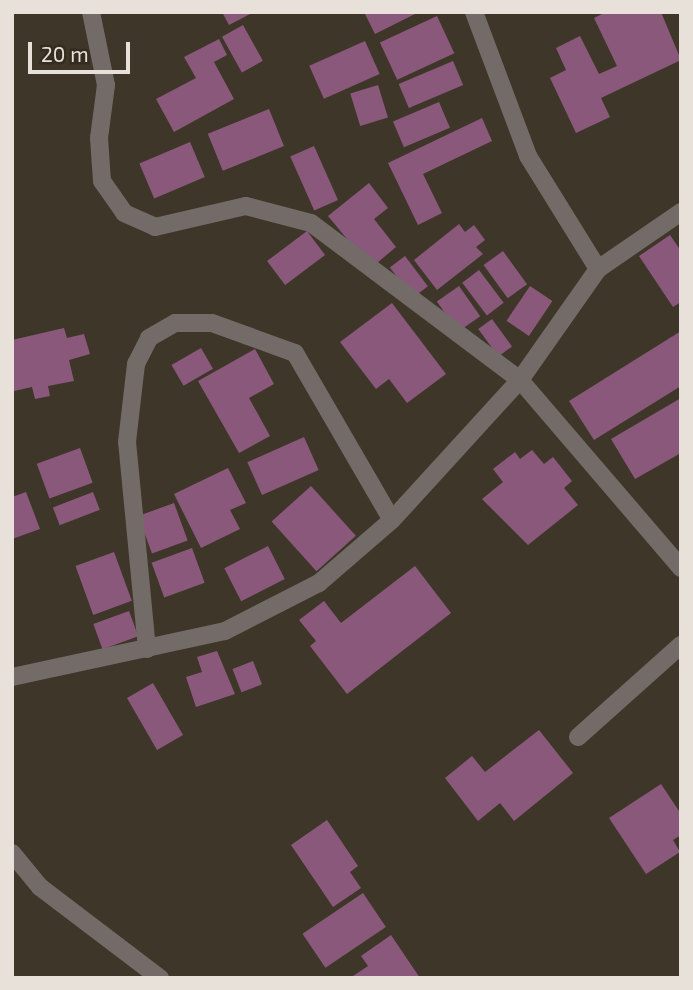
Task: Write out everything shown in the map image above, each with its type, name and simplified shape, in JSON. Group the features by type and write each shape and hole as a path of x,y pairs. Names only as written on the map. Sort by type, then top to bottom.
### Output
{"street":[{"path":"91,12 106,85 99,138 102,181 124,213 155,228 246,206 311,223 520,380 681,568"},
{"path":"474,12 528,156 598,270"},
{"path":"12,677 225,631 319,583 392,520 520,380 598,270 681,212"},
{"path":"147,649 127,442 136,364 149,338 175,323 212,323 295,353 392,520"},
{"path":"578,737 681,645"},
{"path":"12,853 40,887 160,978"}],"building":[{"path":"222,12 254,12 229,25"},
{"path":"364,12 419,12 375,34"},
{"path":"606,12 661,12 681,60 601,98 610,117 576,133 550,78 566,70 556,48 580,36 599,74 617,66 594,18"},
{"path":"437,16 454,53 397,80 380,43"},
{"path":"243,25 263,61 242,72 222,37"},
{"path":"219,39 227,55 214,62 234,99 174,132 156,99 196,78 184,57"},
{"path":"365,41 380,74 324,99 309,66"},
{"path":"453,61 463,85 409,108 399,84"},
{"path":"378,85 388,118 360,126 350,93"},
{"path":"439,102 450,128 404,147 393,122"},
{"path":"269,109 284,146 223,171 208,134"},
{"path":"482,118 492,141 423,174 442,213 418,225 388,163"},
{"path":"190,142 205,177 154,198 139,163"},
{"path":"314,146 338,200 314,210 290,157"},
{"path":"369,183 388,208 374,219 396,247 371,268 328,216"},
{"path":"459,224 465,232 474,225 485,240 476,247 483,254 437,290 414,260"},
{"path":"307,231 325,255 285,285 267,261"},
{"path":"670,235 681,251 681,302 673,307 639,256"},
{"path":"503,251 527,284 508,298 484,265"},
{"path":"405,256 428,286 413,298 390,267"},
{"path":"479,270 504,303 487,315 462,283"},
{"path":"459,286 480,316 458,332 437,301"},
{"path":"530,286 552,301 529,336 507,321"},
{"path":"392,303 446,374 407,403 389,379 376,389 340,342"},
{"path":"492,319 512,347 498,356 478,329"},
{"path":"64,328 67,338 84,334 90,354 69,360 74,381 48,386 50,396 35,399 32,387 14,391 12,340"},
{"path":"681,331 681,386 594,440 569,401"},
{"path":"201,348 213,369 184,386 172,365"},
{"path":"255,349 274,384 249,398 270,436 239,453 198,381"},
{"path":"681,398 681,453 635,479 611,439"},
{"path":"304,437 319,470 262,495 247,462"},
{"path":"80,448 93,483 49,499 37,464"},
{"path":"532,450 544,464 553,457 572,481 564,488 578,505 528,545 482,499 503,482 493,469 515,452 520,459"},
{"path":"228,468 246,503 230,510 240,529 201,548 174,494"},
{"path":"311,486 356,536 316,571 272,521"},
{"path":"26,492 40,529 12,539 12,497"},
{"path":"93,492 100,510 60,525 53,507"},
{"path":"174,503 188,541 152,554 138,516"},
{"path":"268,546 285,579 241,601 224,568"},
{"path":"192,548 205,583 164,597 152,563"},
{"path":"114,552 132,601 93,615 75,566"},
{"path":"415,566 451,613 347,694 310,646 316,641 299,620 324,601 341,623"},
{"path":"129,611 138,636 103,649 93,624"},
{"path":"217,651 235,694 196,707 186,677 202,672 197,657"},
{"path":"253,661 262,684 241,692 232,669"},
{"path":"153,683 183,735 157,750 127,698"},
{"path":"539,730 573,773 514,821 500,803 478,821 445,778 472,756 485,772"},
{"path":"661,784 681,814 681,835 673,840 680,852 646,874 609,818"},
{"path":"327,820 358,866 350,872 361,888 333,907 291,845"},
{"path":"363,893 386,927 325,968 302,934"},
{"path":"391,935 420,978 350,978 368,966 361,956"}]}
